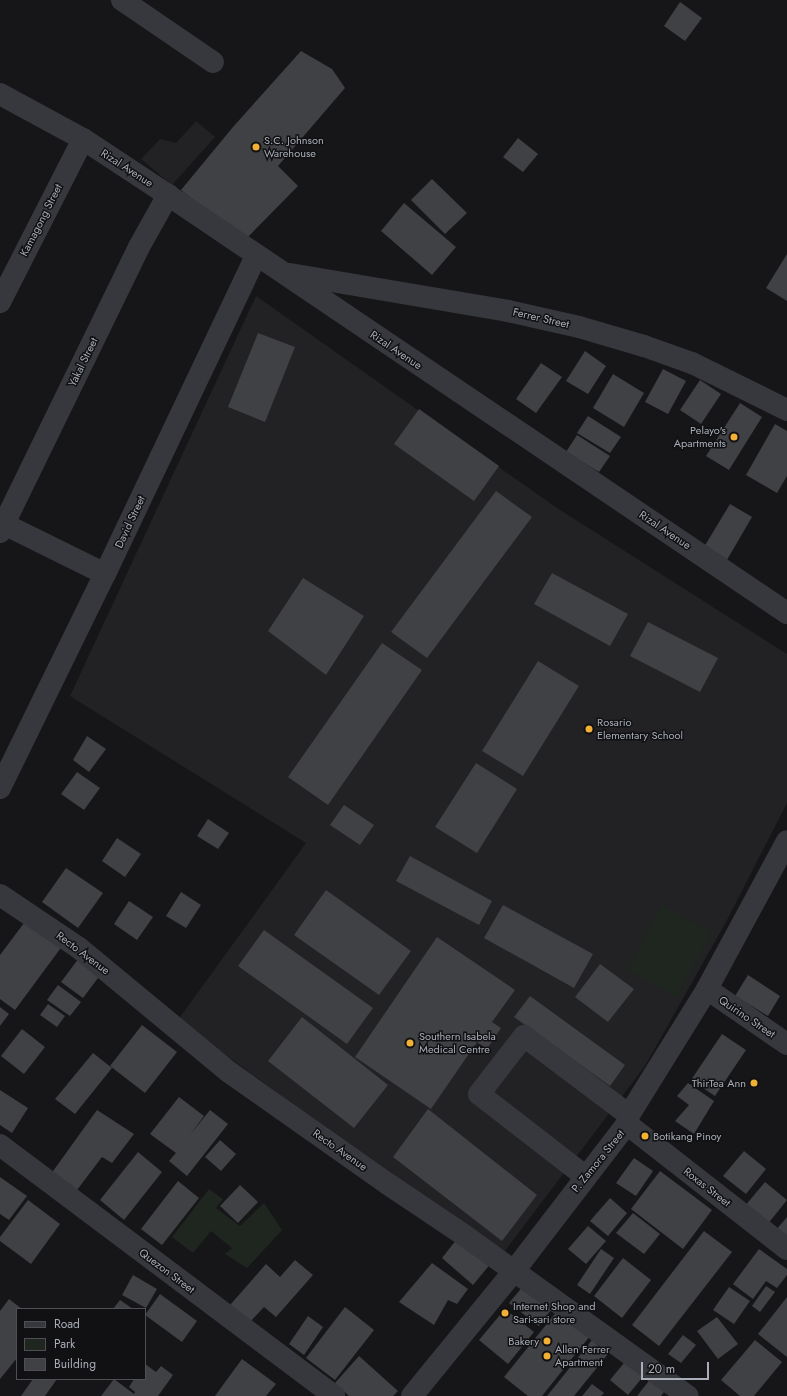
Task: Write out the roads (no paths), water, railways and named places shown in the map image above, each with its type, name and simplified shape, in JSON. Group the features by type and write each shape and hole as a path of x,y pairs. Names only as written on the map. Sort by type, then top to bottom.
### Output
{"street":[{"path":"122,0 213,62"},
{"name":"Rizal Avenue","path":"0,94 83,138 787,613"},
{"name":"Kamagong Street","path":"0,302 83,138"},
{"name":"Yakal Street","path":"1,526 139,247 168,195"},
{"name":"David Street","path":"0,788 105,574 256,256"},
{"name":"Ferrer Street","path":"282,273 508,311 580,327 644,346 692,363 787,409"},
{"path":"1,526 105,574"},
{"name":"P. Zamora Street","path":"412,1396 514,1271 628,1120 707,989 787,842"},
{"name":"Recto Avenue","path":"0,895 79,948 230,1072 514,1271 688,1396"},
{"name":"Quirino Street","path":"707,989 787,1044"},
{"name":"Roxas Street","path":"586,1177 479,1094 524,1036 787,1249"},
{"name":"Quezon Street","path":"0,1145 334,1396"}],"place":[{"name":"S.C. Johnson Warehouse","path":"256,147"},
{"name":"Pelayo's Apartments","path":"734,437"},
{"name":"Rosario Elementary School","path":"589,729"},
{"name":"Southern Isabela Medical Centre","path":"410,1043"},
{"name":"ThirTea Ann","path":"754,1083"},
{"name":"Botikang Pinoy","path":"645,1136"},
{"name":"Internet Shop and Sari-sari store","path":"505,1313"},
{"name":"Bakery","path":"547,1341"},
{"name":"Allen Ferrer Apartment","path":"547,1356"}]}
